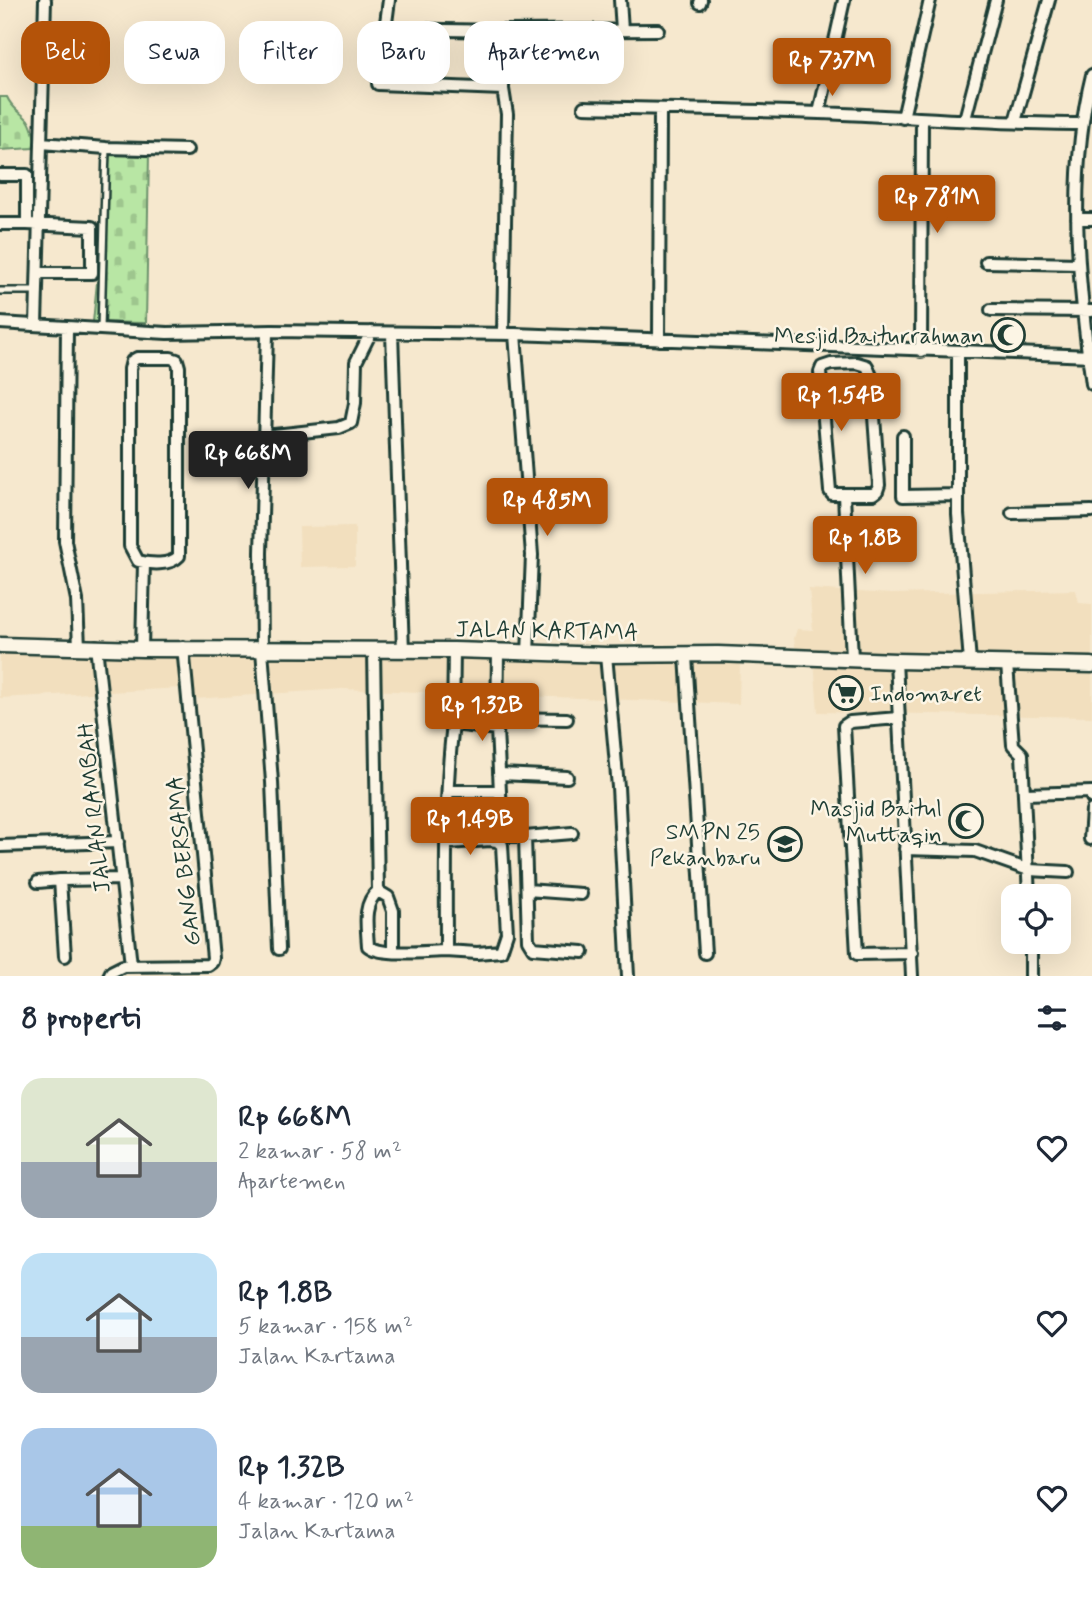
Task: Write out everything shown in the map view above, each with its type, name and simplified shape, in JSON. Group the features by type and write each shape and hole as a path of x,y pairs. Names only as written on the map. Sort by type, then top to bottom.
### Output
{"main road":[{"name":"JALAN KARTAMA","path":"0,645 142,649 454,650 686,656 731,654 1092,665"}],"street":[{"path":"33,225 41,143 45,0"},
{"path":"386,21 389,0"},
{"path":"620,0 621,21"},
{"path":"819,113 844,0"},
{"path":"903,118 930,0"},
{"path":"965,119 996,0"},
{"path":"1015,122 1049,0"},
{"path":"624,30 658,30"},
{"path":"1092,75 1080,124 1077,219 1092,384"},
{"path":"377,84 503,89"},
{"path":"503,84 507,114 503,334"},
{"path":"583,107 1080,124"},
{"path":"659,340 660,109"},
{"path":"921,351 922,119"},
{"path":"41,143 187,150"},
{"path":"0,175 27,175 38,272 36,325"},
{"path":"1077,219 1092,219"},
{"path":"0,224 92,227 92,273 38,272"},
{"path":"986,262 1079,264"},
{"path":"991,310 1087,311"},
{"path":"0,323 167,333 515,334 1090,356"},
{"path":"67,327 65,541 77,600 79,647"},
{"path":"267,332 262,650 272,782 279,949"},
{"path":"265,436 339,428 351,423 355,403 356,362 371,332"},
{"path":"392,332 403,651"},
{"path":"515,334 532,555 528,654"},
{"path":"958,352 958,495 970,662"},
{"path":"136,358 170,358 177,360 179,367 179,556 175,561 144,563 138,561 130,546 130,369 136,358"},
{"path":"857,363 867,366 871,376 879,485 873,494 844,495 832,494 830,491 820,372 831,364 857,363"},
{"path":"903,436 903,496 958,495"},
{"path":"844,495 852,658"},
{"path":"1012,513 1092,511"},
{"path":"142,649 144,563"},
{"name":"JALAN RAMBAH","path":"96,646 131,965"},
{"name":"GANG BERSAMA","path":"109,976 115,970 131,965 208,965 212,962 212,933 183,648"},
{"path":"446,951 454,650"},
{"path":"374,651 378,891 369,901 366,923 368,946 375,950 393,951 501,951 507,933 502,845 490,840 448,843"},
{"path":"498,652 497,724 502,834 525,837 572,833"},
{"path":"606,655 618,787 628,976"},
{"path":"686,656 705,953"},
{"path":"896,661 912,976"},
{"path":"1007,664 1013,745 1022,754 1029,884"},
{"path":"898,718 850,722 844,726 857,954 912,953"},
{"path":"453,724 567,719"},
{"path":"499,774 567,777"},
{"path":"449,791 500,791"},
{"path":"1026,794 1092,792 1092,799"},
{"path":"1090,839 1092,810"},
{"path":"525,837 530,946 583,952"},
{"path":"0,846 118,842"},
{"path":"905,849 975,850 1029,870 1068,872"},
{"path":"38,883 122,879"},
{"path":"60,880 65,956"},
{"path":"527,890 581,894"},
{"path":"378,891 388,897 393,911 393,951"},
{"path":"212,962 213,976"}],"lane":[{"path":"101,329 106,148"},
{"path":"0,291 37,291"}],"shaded area":[{"path":"355,526 355,566 300,567 299,527"},
{"path":"809,589 892,594 1076,590 1079,603 1092,604 1092,717 818,712 814,661 797,660 794,638 797,629 813,630"},
{"path":"0,651 740,661 739,704 342,689 194,699 181,688 0,698"}],"green space":[{"path":"0,97 7,97 28,120 36,144 34,148 0,150"},
{"path":"110,153 149,153 146,323 93,322"}],"place":[{"name":"Mesjid Baiturrahman","path":"1008,335"},
{"name":"Indomaret","path":"846,693"},
{"name":"Masjid Baitul Muttaqin","path":"966,821"},
{"name":"SMPN 25 Pekanbaru","path":"785,844"}]}
